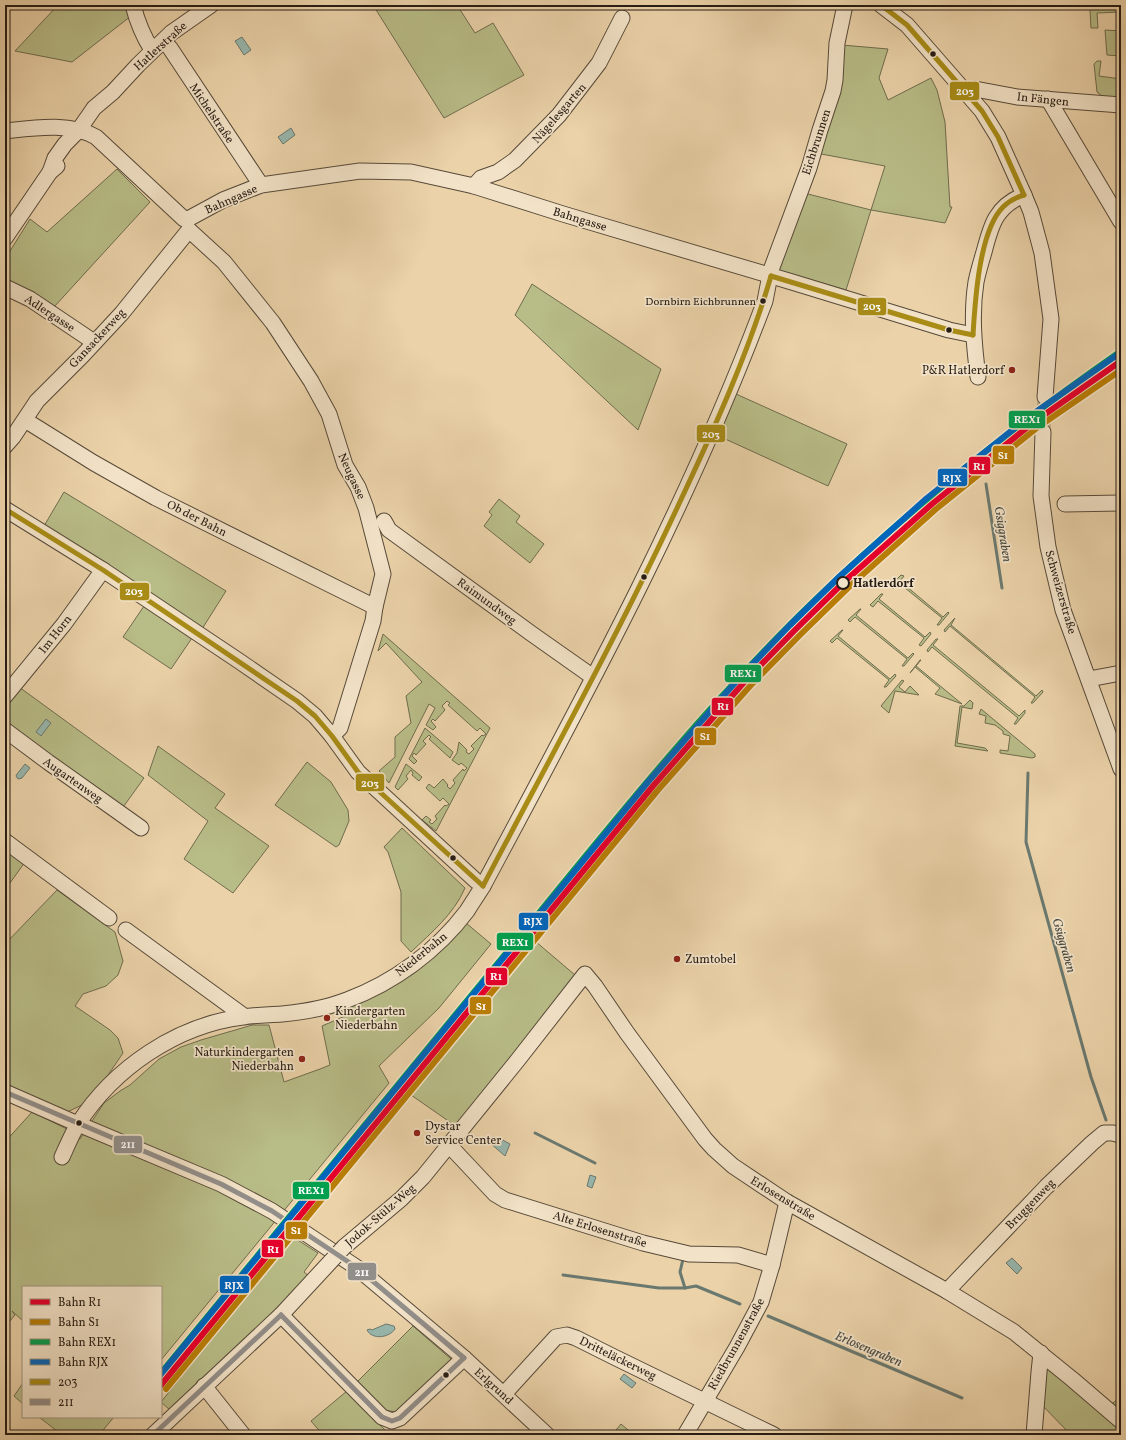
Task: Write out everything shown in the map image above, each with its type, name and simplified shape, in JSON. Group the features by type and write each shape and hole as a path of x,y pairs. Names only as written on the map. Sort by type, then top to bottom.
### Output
{"street":[{"name":"Michelstraße","path":"133,5 142,34 158,45 170,48 261,185"},
{"name":"Hatlerstraße","path":"5,238 50,172 68,154 80,131 96,117 113,92 158,45 182,25 211,5"},
{"name":"Eichbrunnen","path":"771,276 771,270 809,168 833,91 837,43 845,5"},
{"path":"881,5 907,26 982,111 990,123 1024,194 1031,212 1042,253 1051,319 1045,397"},
{"name":"Nägelesgarten","path":"474,186 480,178 498,172 515,160 559,115 599,63 622,18"},
{"name":"In Fängen","path":"967,93 975,89 1017,97 1121,105"},
{"path":"1048,99 1121,222"},
{"path":"5,131 52,128 80,131 96,137 183,218 188,225"},
{"name":"Bahngasse","path":"188,225 223,200 261,185 360,171 411,172 474,186 568,216 949,330 973,335"},
{"path":"978,377 973,335 975,290 987,237 994,219 1003,207 1024,194"},
{"name":"Gansackerweg","path":"5,446 25,420 37,401 122,313 188,225"},
{"name":"Neugasse","path":"188,225 224,262 268,317 311,381 329,414 345,465 358,487 366,508 383,574 375,607 374,621 340,728 332,736"},
{"name":"Niederbahn","path":"62,1156 78,1124 101,1095 122,1072 152,1051 195,1028 220,1021 244,1016 284,1014 345,1001 378,986 418,960 436,945 466,911 483,886 594,677 642,582 711,436 760,314 771,276"},
{"name":"Adlergasse","path":"5,287 30,299 94,342"},
{"name":"Ob der Bahn","path":"25,420 94,463 156,498 375,607"},
{"name":"Schweizerstraße","path":"1043,432 1041,496 1048,547 1063,610 1121,768"},
{"path":"1065,504 1121,503"},
{"path":"5,509 103,570 296,701 315,716 367,781 483,886"},
{"name":"Raimundweg","path":"384,521 389,530 594,677"},
{"name":"Im Horn","path":"5,696 60,629 103,570"},
{"path":"1089,679 1121,673"},
{"name":"Augartenweg","path":"5,730 141,828"},
{"path":"5,841 110,918"},
{"path":"126,930 244,1016"},
{"name":"Jodok-Stülz-Weg","path":"153,1435 281,1315 344,1247 401,1200 423,1177 518,1061 585,974"},
{"name":"Erlosenstraße","path":"585,974 690,1120 714,1149 732,1166 787,1202 947,1291 1014,1332 1121,1421"},
{"name":"Erlgrund","path":"5,1092 221,1184 272,1211 356,1267 464,1358 547,1435"},
{"name":"Bruggenweg","path":"947,1291 1046,1187 1092,1143 1104,1133 1121,1134"},
{"name":"Alte Erlosenstraße","path":"449,1145 495,1194 505,1200 643,1243 689,1254 738,1255 772,1265"},
{"name":"Riedbrunnenstraße","path":"685,1435 737,1347 761,1302 772,1265 787,1202"},
{"path":"281,1315 382,1417 392,1421 400,1418 464,1358"},
{"name":"Dritteläckerweg","path":"504,1394 556,1337 567,1335 576,1338 774,1435"},
{"path":"1034,1435 1038,1372 1041,1353"},
{"path":"204,1386 243,1435"}],"green space":[{"path":"58,5 130,5 131,16 72,62 15,51"},
{"path":"373,5 457,5 475,33 493,23 524,75 444,118"},
{"path":"1104,5 1121,5 1121,12 1097,13 1098,28 1091,28 1090,11 1092,8 1104,7"},
{"path":"1105,30 1121,31 1121,56 1107,55"},
{"path":"842,45 888,49 879,78 888,100 931,78 937,90 945,122 950,207 952,207 945,223 871,210 885,166 816,153"},
{"path":"1097,61 1101,61 1099,76 1121,79 1121,98 1103,97 1097,92 1094,64"},
{"path":"117,169 150,202 54,307 5,279 5,259 30,219 47,232"},
{"path":"804,193 871,210 846,290 775,269"},
{"path":"532,284 661,369 638,430 515,315"},
{"path":"736,394 847,444 828,486 723,438 720,429"},
{"path":"64,492 226,591 202,629 44,526"},
{"path":"499,499 520,516 516,522 544,544 530,563 484,526 492,515 489,512"},
{"path":"901,575 904,576 900,581 943,617 948,612 949,613 939,625 937,625 942,618 899,583 893,589 891,587 891,585"},
{"path":"881,594 883,594 879,599 925,637 930,632 931,634 921,646 919,645 924,638 878,601 873,607 870,605"},
{"path":"144,606 192,638 171,669 123,637"},
{"path":"860,609 856,615 908,658 913,653 914,654 904,666 902,666 907,659 855,617 850,622 848,620"},
{"path":"955,618 951,625 1036,696 1042,690 1043,692 1033,703 1031,703 1035,697 950,626 945,632 944,630"},
{"path":"842,630 838,636 890,679 895,674 896,676 886,687 884,687 889,680 837,638 832,643 830,641"},
{"path":"383,634 490,728 436,831 422,820 426,816 431,820 429,822 432,824 437,819 435,816 445,805 446,806 449,804 443,798 440,801 426,788 429,784 434,788 443,779 450,789 455,783 453,780 463,769 464,771 467,768 461,763 459,765 452,760 457,753 459,742 469,754 474,749 471,746 482,735 483,736 486,734 480,728 477,731 448,705 450,703 447,701 442,706 445,710 435,721 433,719 431,721 436,727 433,730 426,725 435,708 429,704 389,783 379,771 395,757 395,737 411,723 406,696 422,682 386,643 378,651"},
{"path":"936,639 938,639 933,645 1019,716 1025,710 1025,713 1016,724 1014,724 1018,718 932,647 928,652 927,650"},
{"path":"920,660 916,666 962,704 935,694 940,688 915,667 910,673"},
{"path":"902,680 904,681 899,687 905,692 910,686 919,695 895,691 889,713 881,706"},
{"path":"19,687 144,778 121,810 5,726 5,704"},
{"path":"970,700 973,703 972,709 962,707 957,743 985,748 988,751 955,746 960,706 964,706"},
{"path":"981,709 1035,754 1035,757 1032,758 1000,753 1000,750 1008,751 1010,736 1003,734 1003,731 995,725 985,723 986,716 979,714"},
{"path":"425,728 453,752 450,758 429,739 431,737 429,735 423,741 426,744 416,755 414,753 412,756 417,761 414,764 409,759"},
{"path":"158,746 225,794 215,808 269,846 233,893 184,859 208,821 148,775"},
{"path":"307,762 331,782 348,810 349,821 339,845 336,847 275,805"},
{"path":"406,764 422,777 419,781 412,775 413,773 411,770 406,776 408,779 398,790 395,787"},
{"path":"402,828 465,888 448,915 411,952 401,941 401,892 388,852 384,847"},
{"path":"5,848 25,862 10,883 5,879"},
{"path":"57,890 115,932 123,961 118,975 106,986 83,994 75,1006 110,1030 118,1038 123,1053 106,1078 82,1105 65,1113 9,1087 5,1083 5,944"},
{"path":"466,923 491,944 439,1008 379,1066 389,1083 162,1359 162,1286 22,1286 22,1320 12,1311 15,1315 9,1322 5,1319 5,1142 32,1112 67,1129 66,1133 80,1139 104,1103 130,1085 159,1059 181,1047 252,1025 269,1025 284,1082 330,1065 322,1026 345,1016 342,1011 413,974 440,951"},
{"path":"535,941 575,975 457,1127 411,1095"},
{"path":"293,1237 318,1253 304,1272 310,1277 171,1411 162,1403 162,1401"},
{"path":"413,1326 451,1359 397,1412 382,1410 356,1383"},
{"path":"1045,1362 1106,1408 1121,1397 1121,1435 1071,1435 1042,1405"},
{"path":"22,1384 22,1403 14,1396"},
{"path":"347,1391 387,1432 386,1435 323,1435 311,1421"},
{"path":"40,1418 113,1418 99,1435 62,1435"},
{"path":"621,1424 634,1435 612,1435"}],"water":[{"path":"242,37 251,50 244,55 235,41"},
{"path":"291,128 295,135 283,144 278,137"},
{"path":"46,719 51,723 41,736 36,732"},
{"path":"25,764 30,768 22,778 18,779 16,776"},
{"path":"492,1137 499,1138 510,1144 505,1156 489,1142"},
{"path":"590,1175 596,1177 592,1188 587,1186"},
{"path":"1012,1258 1022,1268 1017,1274 1006,1263"},
{"path":"386,1324 394,1326 395,1329 385,1336 381,1337 373,1335 367,1330 372,1330"},
{"path":"624,1374 636,1383 632,1388 620,1379"}],"waterway":[{"name":"Gsiggraben","path":"986,484 1002,588"},
{"name":"Gsiggraben","path":"1028,773 1026,842 1091,1077 1106,1120"},
{"path":"535,1133 595,1163"},
{"path":"683,1259 680,1272 685,1288"},
{"name":"Erlosengraben","path":"563,1275 659,1288 685,1288 696,1286 740,1304"},
{"name":"Erlosengraben","path":"768,1316 962,1398"}],"tunnel":[{"path":"1043,432 1045,397"}],"rail line":[{"name":"REX1","path":"162,1372 626,807 736,681 814,601 924,502 1040,409 1121,351"},
{"name":"RJX","path":"162,1373 648,782 741,676 840,576 927,498 1030,416 1117,355"},
{"name":"R1","path":"162,1384 653,786 746,680 845,581 932,504 1034,422 1121,361"},
{"name":"S1","path":"166,1389 658,790 751,685 850,586 936,509 1038,427 1121,370"}],"transit line":[{"name":"203","path":"881,5 907,25 982,111 998,137 1024,195"},
{"name":"203","path":"973,335 977,286 983,249 988,232 995,218 1003,207 1007,203 1024,195"},
{"name":"203","path":"771,276 949,330 973,335"},
{"name":"203","path":"483,886 632,602 678,506 741,364 771,276"},
{"name":"203","path":"5,509 103,570 297,701 315,716 332,736 358,772 483,886"},
{"name":"211","path":"5,1092 221,1184 272,1211 356,1267 464,1358"},
{"name":"211","path":"281,1315 382,1417 392,1421 400,1418 464,1358"},
{"name":"211","path":"153,1435 281,1315"}],"place":[{"name":"Dornbirn Eichbrunnen","path":"763,301"},
{"name":"P&R Hatlerdorf","path":"1012,370"},
{"name":"Hatlerdorf","path":"843,583"},
{"name":"Zumtobel","path":"677,959"},
{"name":"Kindergarten Niederbahn","path":"327,1018"},
{"name":"Naturkindergarten Niederbahn","path":"302,1059"},
{"name":"Dystar Service Center","path":"417,1133"}]}
